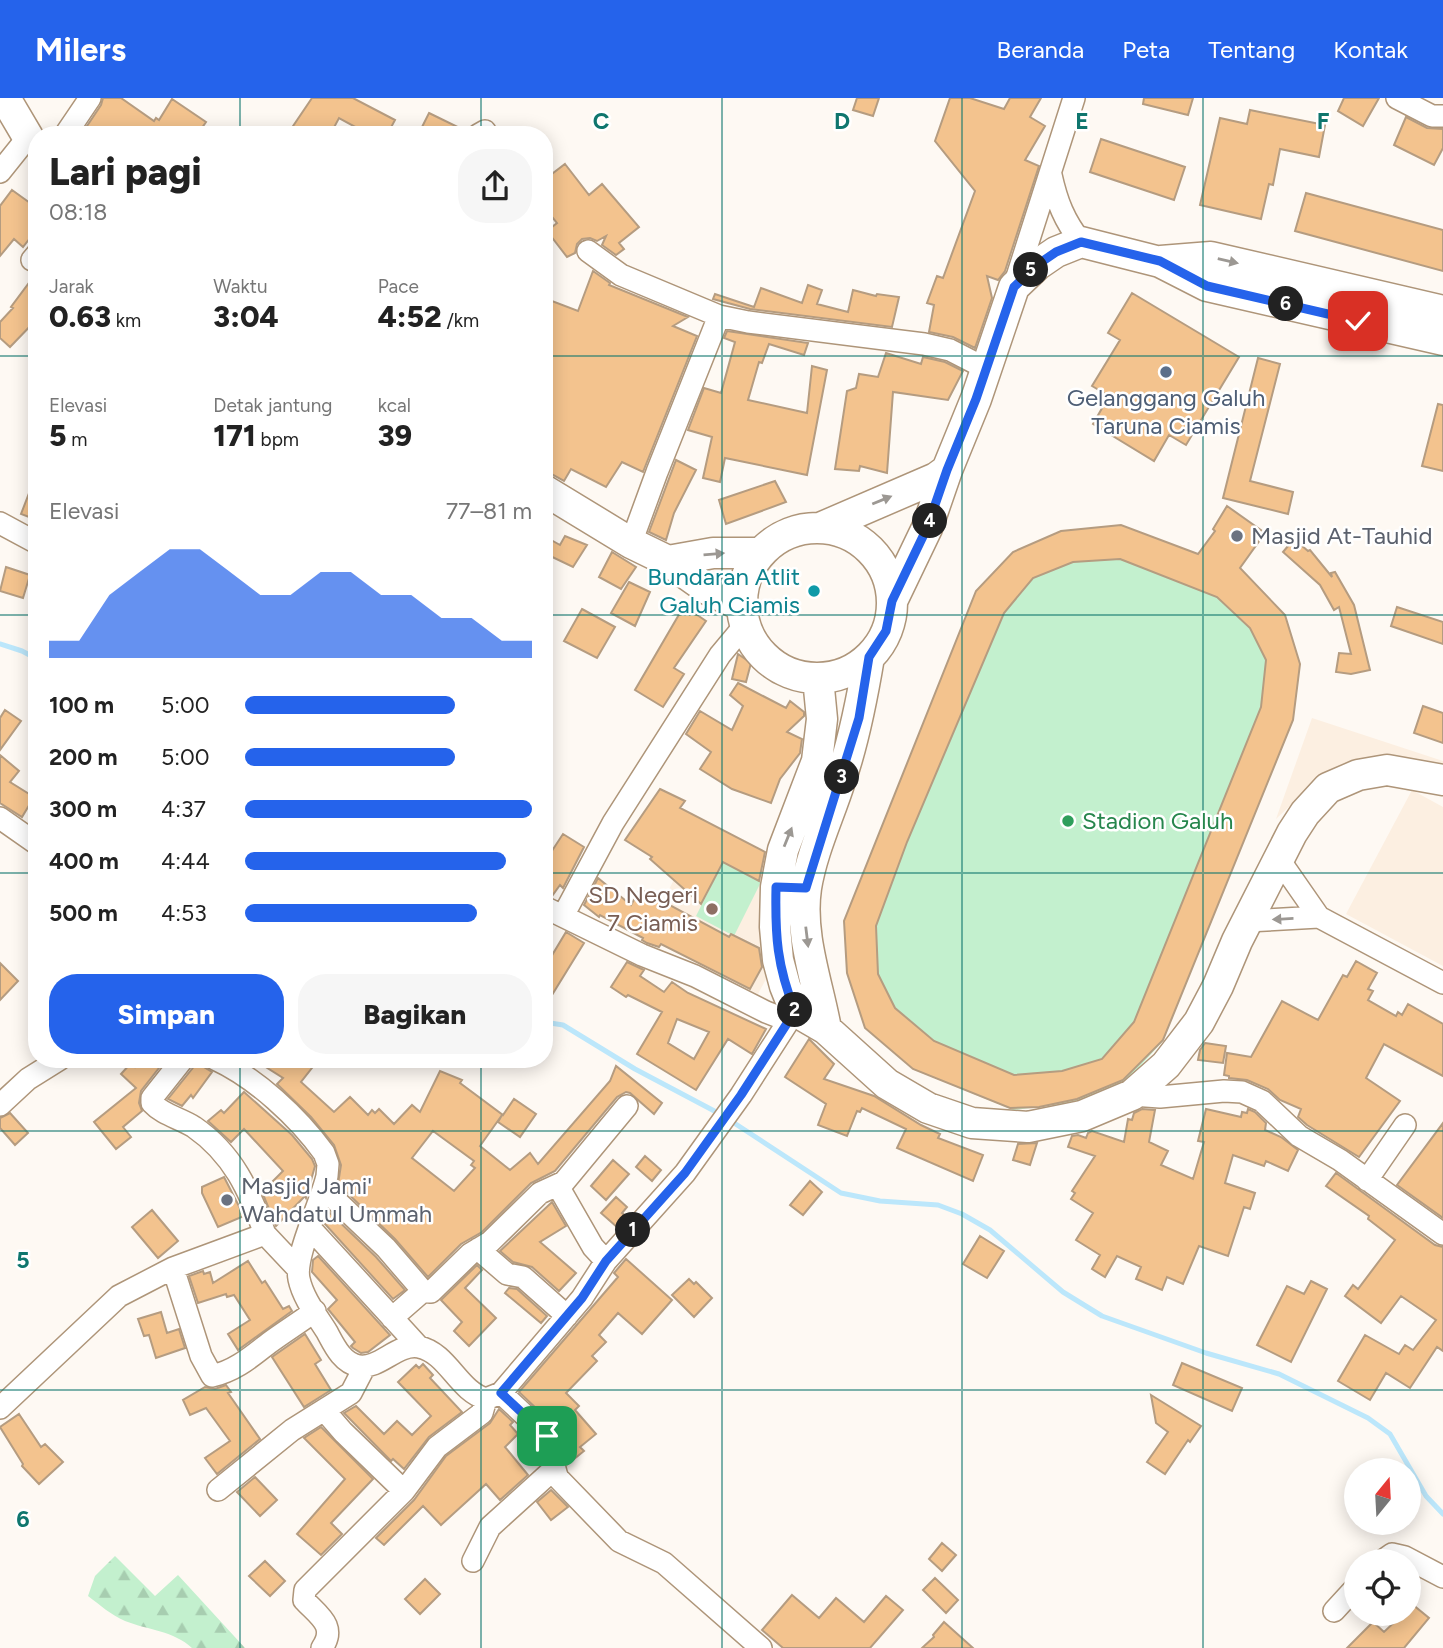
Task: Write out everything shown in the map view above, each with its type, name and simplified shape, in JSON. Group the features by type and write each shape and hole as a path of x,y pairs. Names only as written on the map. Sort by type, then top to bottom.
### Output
{"main road":[{"path":"5,98 28,135"},
{"path":"0,120 28,138"},
{"path":"947,470 936,478 820,528 806,529 782,537 761,553 746,578 743,616 753,643 765,658 781,669 799,676 818,678 837,675 854,668 869,657 886,631 892,601 927,528 1014,287 1037,265 1056,252 1081,242 1160,261 1211,257 1438,324"},
{"path":"553,495 631,543 668,561 743,616"},
{"path":"820,528 850,537 864,545 884,570 892,601"},
{"path":"668,561 713,553 761,553"},
{"path":"826,1029 807,939 806,888 859,718 869,657"},
{"path":"818,678 822,719 817,761 783,850 776,887 778,960 792,1016 826,1029 887,1084 928,1108 972,1123 1028,1127 1082,1116 1132,1095 1166,1065 1199,1022 1278,858 1305,813 1328,788 1359,775 1387,771 1443,780"},
{"path":"776,887 806,888"}],"street":[{"path":"71,126 90,98"},
{"path":"1014,287 1074,98"},
{"path":"1398,98 1432,116 1443,116"},
{"path":"0,172 28,145"},
{"path":"1051,172 1058,205 1068,226 1081,242"},
{"path":"588,251 621,275 719,316 768,325 924,344 950,350 986,369"},
{"path":"631,543 719,316"},
{"path":"0,523 28,537"},
{"path":"322,1648 329,1633 327,1625 304,1600 305,1590 404,1491 437,1447 482,1413 494,1396 567,1316 606,1261 685,1173 741,1095 792,1016 766,1012 695,976 642,955 553,912 613,823 743,616"},
{"path":"0,818 28,838"},
{"path":"1278,858 1319,917 1443,983"},
{"path":"1247,921 1319,917"},
{"path":"0,1105 28,1079 46,1068"},
{"path":"176,1068 152,1098 152,1103 160,1111 203,1133 231,1163 243,1179 265,1234 298,1269 303,1290 344,1359 355,1366 365,1366 400,1350 419,1347"},
{"path":"232,1068 270,1097 318,1146 328,1164 324,1189 298,1269"},
{"path":"1132,1095 1160,1097 1242,1092 1262,1101 1299,1136 1443,1234"},
{"path":"324,1189 386,1248 424,1291 430,1292 478,1249 490,1242 540,1194 564,1182 627,1106"},
{"path":"1367,1180 1405,1125"},
{"path":"558,1186 593,1247 606,1261"},
{"path":"311,1228 419,1347 438,1356 473,1393 494,1396 552,1443 554,1469 558,1478 619,1541 664,1563 735,1639 761,1648"},
{"path":"0,1408 119,1296 173,1268 265,1234"},
{"path":"478,1249 507,1274 523,1277 567,1316"},
{"path":"173,1268 201,1356 212,1376 251,1359 315,1311"},
{"path":"392,1318 424,1291"},
{"path":"218,1490 292,1430 351,1392 365,1366"},
{"path":"324,1410 343,1433 404,1491"},
{"path":"473,1562 490,1527 554,1469"},
{"path":"1421,1565 1443,1577"},
{"path":"1334,1611 1344,1600"}],"shaded area":[{"path":"1312,718 1443,761 1443,771 1313,784 1276,819"},
{"path":"1412,790 1443,807 1443,966 1346,914"},
{"name":"SD Negeri 7 Ciamis","path":"704,821 774,856 773,966 758,994 645,936"}],"green space":[{"name":"Stadion Galuh","path":"1121,525 1242,571 1300,664 1293,720 1163,1041 1122,1086 1070,1103 1013,1110 913,1069 847,973 844,921 976,591 1013,552 1061,531"},
{"path":"723,862 761,882 734,936 696,916"},
{"path":"115,1556 155,1596 178,1575 245,1648 192,1648 177,1638 125,1621 106,1610 88,1596 95,1576"}],"building":[{"path":"103,98 121,98 154,121 156,118 159,120 172,99 206,122 203,126 87,126"},
{"path":"312,98 353,98 395,120 392,126 354,126 339,118 335,126 293,126"},
{"path":"857,98 879,98 873,116 853,110"},
{"path":"950,98 970,98 1004,109 1010,98 1041,98 1030,117 1045,126 1025,160 1039,166 1005,271 998,280 987,276 992,298 975,348 953,337 929,332 934,305 927,303 937,276 943,278 975,191 935,141"},
{"path":"1144,98 1193,98 1188,115 1143,104"},
{"path":"1344,98 1379,98 1363,126 1338,111"},
{"path":"1250,110 1325,125 1319,157 1280,149 1273,185 1269,184 1261,219 1200,205 1220,118 1247,124"},
{"path":"429,113 456,126 422,126"},
{"path":"1406,117 1427,128 1443,129 1443,148 1434,165 1394,145"},
{"path":"1101,139 1185,167 1174,200 1090,172"},
{"path":"565,164 589,195 602,184 639,227 619,243 624,249 616,255 602,245 606,236 597,241 582,239 577,244 575,253 567,257 553,239 553,226 557,223 553,218 553,173"},
{"path":"12,190 28,202 28,241 23,247 14,239 0,256 0,206"},
{"path":"1306,193 1443,230 1443,271 1295,231"},
{"path":"593,271 610,283 609,285 688,317 673,326 697,336 643,472 622,462 606,487 571,469 564,481 553,475 553,301 578,311"},
{"path":"28,284 28,328 10,347 0,338 0,322 13,308 11,307"},
{"path":"808,285 822,290 817,304 848,312 853,290 876,296 899,297 892,327 750,309 713,299 715,294 754,307 761,288 802,303"},
{"name":"Gelanggang Galuh Taruna Ciamis","path":"1132,293 1239,357 1186,445 1169,435 1154,461 1093,424 1109,396 1092,386 1120,340 1108,333"},
{"path":"727,331 808,343 804,355 769,344 762,363 759,362 748,400 807,413 812,366 827,370 807,475 725,458 720,482 703,478 712,437 688,430 704,388 721,393 735,342 724,338"},
{"path":"886,353 921,364 923,357 945,362 963,371 948,400 893,392 887,473 860,466 859,471 835,469 847,391 856,388 859,374 878,377"},
{"path":"1258,358 1280,364 1250,481 1293,492 1288,514 1223,498"},
{"path":"1438,404 1443,405 1443,471 1422,466"},
{"path":"676,460 696,470 674,513 666,540 649,532"},
{"path":"775,481 786,502 726,524 719,500"},
{"path":"28,496 28,517 21,514"},
{"path":"1227,506 1265,533 1240,568 1285,615 1300,664 1293,720 1163,1040 1123,1080 1077,1099 1039,1107 1010,1108 913,1069 865,1028 847,973 844,921 976,591 1013,552 1061,531 1121,525 1198,554 1215,531 1213,529","holes":["1120,559 1217,597 1250,628 1266,660 1261,707 1134,1022 1102,1059 1062,1071 1014,1075 934,1041 895,1008 878,974 876,926 907,842 1004,613 1033,578 1073,562"]},
{"path":"565,536 587,545 573,567 553,557 553,541 560,545"},
{"path":"1294,539 1310,550 1332,577 1331,573 1335,572 1354,605 1370,670 1351,674 1336,672 1339,653 1351,654 1339,607 1334,610 1320,585 1283,552"},
{"path":"612,552 636,567 621,589 599,577"},
{"path":"6,567 28,574 23,598 0,591"},
{"path":"629,582 650,592 635,626 611,613"},
{"path":"684,606 706,621 674,668 684,674 663,707 635,690"},
{"path":"1397,607 1443,622 1443,644 1391,626"},
{"path":"582,609 615,627 597,658 564,641"},
{"path":"738,654 751,663 746,682 732,679"},
{"path":"738,683 786,708 790,701 804,712 804,716 787,732 802,739 800,753 780,779 771,803 732,789 700,769 711,752 686,734 700,711 732,730 743,706 730,695"},
{"path":"1423,706 1443,713 1443,743 1414,733"},
{"path":"5,710 21,721 0,750 0,718"},
{"path":"0,755 19,771 10,782 28,793 28,807 22,817 0,803"},
{"path":"660,789 685,801 680,808 765,852 759,881 723,862 701,904 650,859 652,857 625,840"},
{"path":"563,834 584,847 563,888 560,885 553,895 553,849"},
{"path":"598,878 631,905 640,889 729,937 731,934 759,948 762,967 750,989 661,944 659,947 647,943 643,938 600,915 599,917 584,905"},
{"path":"566,932 584,943 553,993 553,954"},
{"path":"1356,961 1377,973 1368,989 1373,991 1368,1000 1396,1016 1398,1012 1402,1015 1408,1004 1443,1024 1443,1076 1384,1044 1366,1078 1400,1101 1359,1157 1307,1125 1298,1117 1301,1109 1280,1100 1268,1089 1247,1080 1224,1075 1227,1053 1251,1057 1282,1001 1318,1020 1343,975 1347,977"},
{"path":"627,962 644,970 640,976 664,992 672,982 688,993 766,1029 752,1054 728,1039 696,1090 637,1054 662,1012 628,995 626,997 611,987","holes":["677,1019 709,1032 694,1059 668,1043"]},
{"path":"0,963 18,981 0,1000"},
{"path":"809,1039 834,1064 824,1079 874,1096 940,1134 938,1138 983,1155 973,1181 897,1148 906,1129 862,1108 860,1112 857,1111 847,1136 818,1125 826,1104 785,1077"},
{"path":"1205,1043 1226,1046 1223,1063 1198,1060"},
{"path":"616,1066 662,1103 654,1114 630,1093 626,1092 617,1097 555,1171 531,1183 482,1232 461,1244 428,1277 395,1239 338,1184 341,1165 334,1145 311,1117 277,1084 283,1078 267,1068 312,1068 301,1082 334,1112 350,1097 368,1115 372,1110 375,1113 379,1109 394,1124 412,1105 420,1112 440,1071 462,1080 460,1083 503,1115 514,1099 536,1114 520,1137 498,1122 502,1115 480,1146 510,1170 530,1153 538,1164 610,1081","holes":["433,1131 474,1161 471,1165 475,1168 454,1191 412,1158"]},
{"path":"126,1068 159,1068 141,1091 139,1103 142,1111 123,1127 131,1137 116,1149 94,1122 136,1088 121,1074"},
{"path":"193,1068 206,1068 212,1072 193,1098 191,1095 182,1106 168,1099"},
{"path":"244,1092 292,1135 315,1166 306,1198 305,1196 276,1226 262,1192 283,1171 244,1129 231,1142 208,1121 221,1110 224,1113"},
{"path":"1142,1109 1155,1110 1149,1142 1168,1151 1161,1165 1193,1179 1204,1142 1198,1141 1206,1109 1241,1117 1242,1112 1247,1113 1248,1109 1255,1112 1266,1123 1265,1130 1281,1137 1298,1150 1288,1171 1266,1161 1264,1166 1233,1155 1225,1183 1255,1193 1250,1209 1244,1207 1228,1256 1199,1246 1183,1284 1167,1277 1162,1290 1136,1279 1141,1267 1117,1256 1105,1277 1092,1269 1100,1255 1076,1240 1093,1213 1071,1199 1075,1193 1072,1191 1095,1156 1068,1147 1072,1136 1086,1138 1092,1131 1124,1142 1128,1119 1132,1120 1134,1113"},
{"path":"10,1113 28,1133 15,1145 0,1128 0,1118"},
{"path":"1443,1123 1443,1218 1397,1185"},
{"path":"1037,1143 1030,1165 1013,1160 1018,1144"},
{"path":"645,1156 661,1170 652,1181 636,1167"},
{"path":"613,1160 629,1174 606,1200 591,1186"},
{"path":"1336,1173 1435,1245 1443,1247 1443,1351 1437,1347 1410,1388 1386,1373 1370,1400 1338,1381 1365,1335 1399,1354 1405,1345 1413,1350 1436,1320 1401,1296 1381,1323 1345,1296 1353,1285 1358,1289 1395,1240 1368,1219 1369,1216 1326,1186"},
{"name":"Masjid Jami' Wahdatul Ummah","path":"224,1177 244,1216 218,1227 202,1193 202,1187"},
{"path":"810,1181 822,1192 803,1215 790,1205"},
{"path":"616,1197 627,1207 622,1213 626,1216 617,1227 601,1213"},
{"path":"552,1202 566,1226 540,1242 576,1273 559,1291 532,1267 513,1262 500,1251"},
{"path":"152,1210 178,1241 158,1258 132,1227"},
{"path":"329,1212 376,1257 405,1290 393,1299 325,1224"},
{"path":"980,1236 1004,1251 987,1278 963,1264"},
{"path":"318,1256 390,1335 368,1352 361,1353 351,1346 355,1342 328,1309 337,1300 312,1272 313,1260"},
{"path":"626,1259 672,1300 642,1334 618,1313 599,1335 606,1342 592,1356 597,1361 566,1393 579,1406 575,1410 596,1434 580,1447 584,1451 568,1464 565,1448 567,1446 558,1429 519,1392 618,1277 614,1273"},
{"path":"248,1261 283,1309 289,1306 292,1311 238,1350 228,1334 250,1320 234,1295 227,1297 226,1294 198,1303 189,1276 203,1271 204,1274 210,1272 213,1283"},
{"path":"477,1265 482,1270 465,1288 496,1318 469,1346 454,1331 462,1322 441,1300"},
{"path":"689,1279 694,1284 696,1282 712,1298 694,1317 672,1295"},
{"path":"1311,1281 1327,1289 1291,1362 1257,1345 1287,1286 1304,1294"},
{"path":"509,1288 517,1289 547,1316 541,1323 505,1293"},
{"path":"161,1312 167,1333 179,1329 185,1348 156,1358 149,1335 144,1336 138,1319"},
{"path":"305,1334 321,1360 315,1364 331,1390 304,1407 272,1357"},
{"path":"1182,1363 1242,1388 1232,1411 1173,1385"},
{"path":"423,1364 433,1375 430,1378 462,1412 429,1437 404,1469 393,1459 391,1461 344,1413 356,1406 384,1434 397,1421 412,1435 431,1416 398,1382 416,1365 419,1368"},
{"path":"226,1385 231,1392 228,1393 260,1439 217,1474 205,1458 230,1441 206,1408 190,1415 183,1400 205,1387 215,1389"},
{"path":"1151,1395 1201,1426 1165,1474 1147,1462 1168,1432 1156,1423"},
{"path":"499,1409 513,1422 510,1425 518,1434 505,1447 528,1475 500,1500 486,1484 441,1525 423,1506 384,1545 376,1538 414,1500 446,1456 490,1423"},
{"path":"19,1414 41,1447 45,1444 63,1462 39,1484 22,1466 0,1427"},
{"path":"321,1427 373,1479 331,1523 342,1534 321,1555 297,1534 345,1479 304,1438"},
{"path":"255,1477 277,1500 260,1516 237,1492"},
{"path":"551,1490 568,1507 551,1520 537,1502"},
{"path":"942,1543 956,1555 942,1571 929,1559"},
{"path":"265,1561 285,1581 270,1596 249,1576"},
{"path":"935,1578 958,1600 946,1613 923,1590"},
{"path":"425,1579 440,1594 420,1614 405,1599"},
{"path":"792,1595 819,1618 836,1598 864,1622 886,1596 903,1610 870,1648 783,1648 762,1630"},
{"path":"1421,1611 1429,1618 1404,1648 1347,1648 1369,1626 1377,1626 1384,1632 1390,1626 1421,1626"},
{"path":"944,1622 973,1648 922,1648"}],"waterway":[{"path":"0,644 28,654"},
{"path":"553,1023 563,1025 635,1069 720,1114"},
{"path":"728,1119 841,1193 880,1201 938,1205 962,1214 990,1230 1063,1292 1102,1316 1206,1353 1279,1374 1368,1418 1390,1434 1426,1496 1443,1514"}],"place":[{"name":"Gelanggang Galuh Taruna Ciamis","path":"1166,372"},
{"name":"Masjid At-Tauhid","path":"1237,536"},
{"name":"Bundaran Atlit Galuh Ciamis","path":"814,591"},
{"name":"Stadion Galuh","path":"1068,821"},
{"name":"SD Negeri 7 Ciamis","path":"712,909"},
{"name":"Masjid Jami' Wahdatul Ummah","path":"227,1200"}],"route":[{"path":"547,1436 501,1393 582,1298 606,1261 685,1173 741,1095 795,1011 778,960 776,887 806,888 859,718 869,657 886,631 892,601 918,551 976,399 1014,287 1037,265 1056,252 1081,242 1160,261 1207,286 1358,321"}]}
